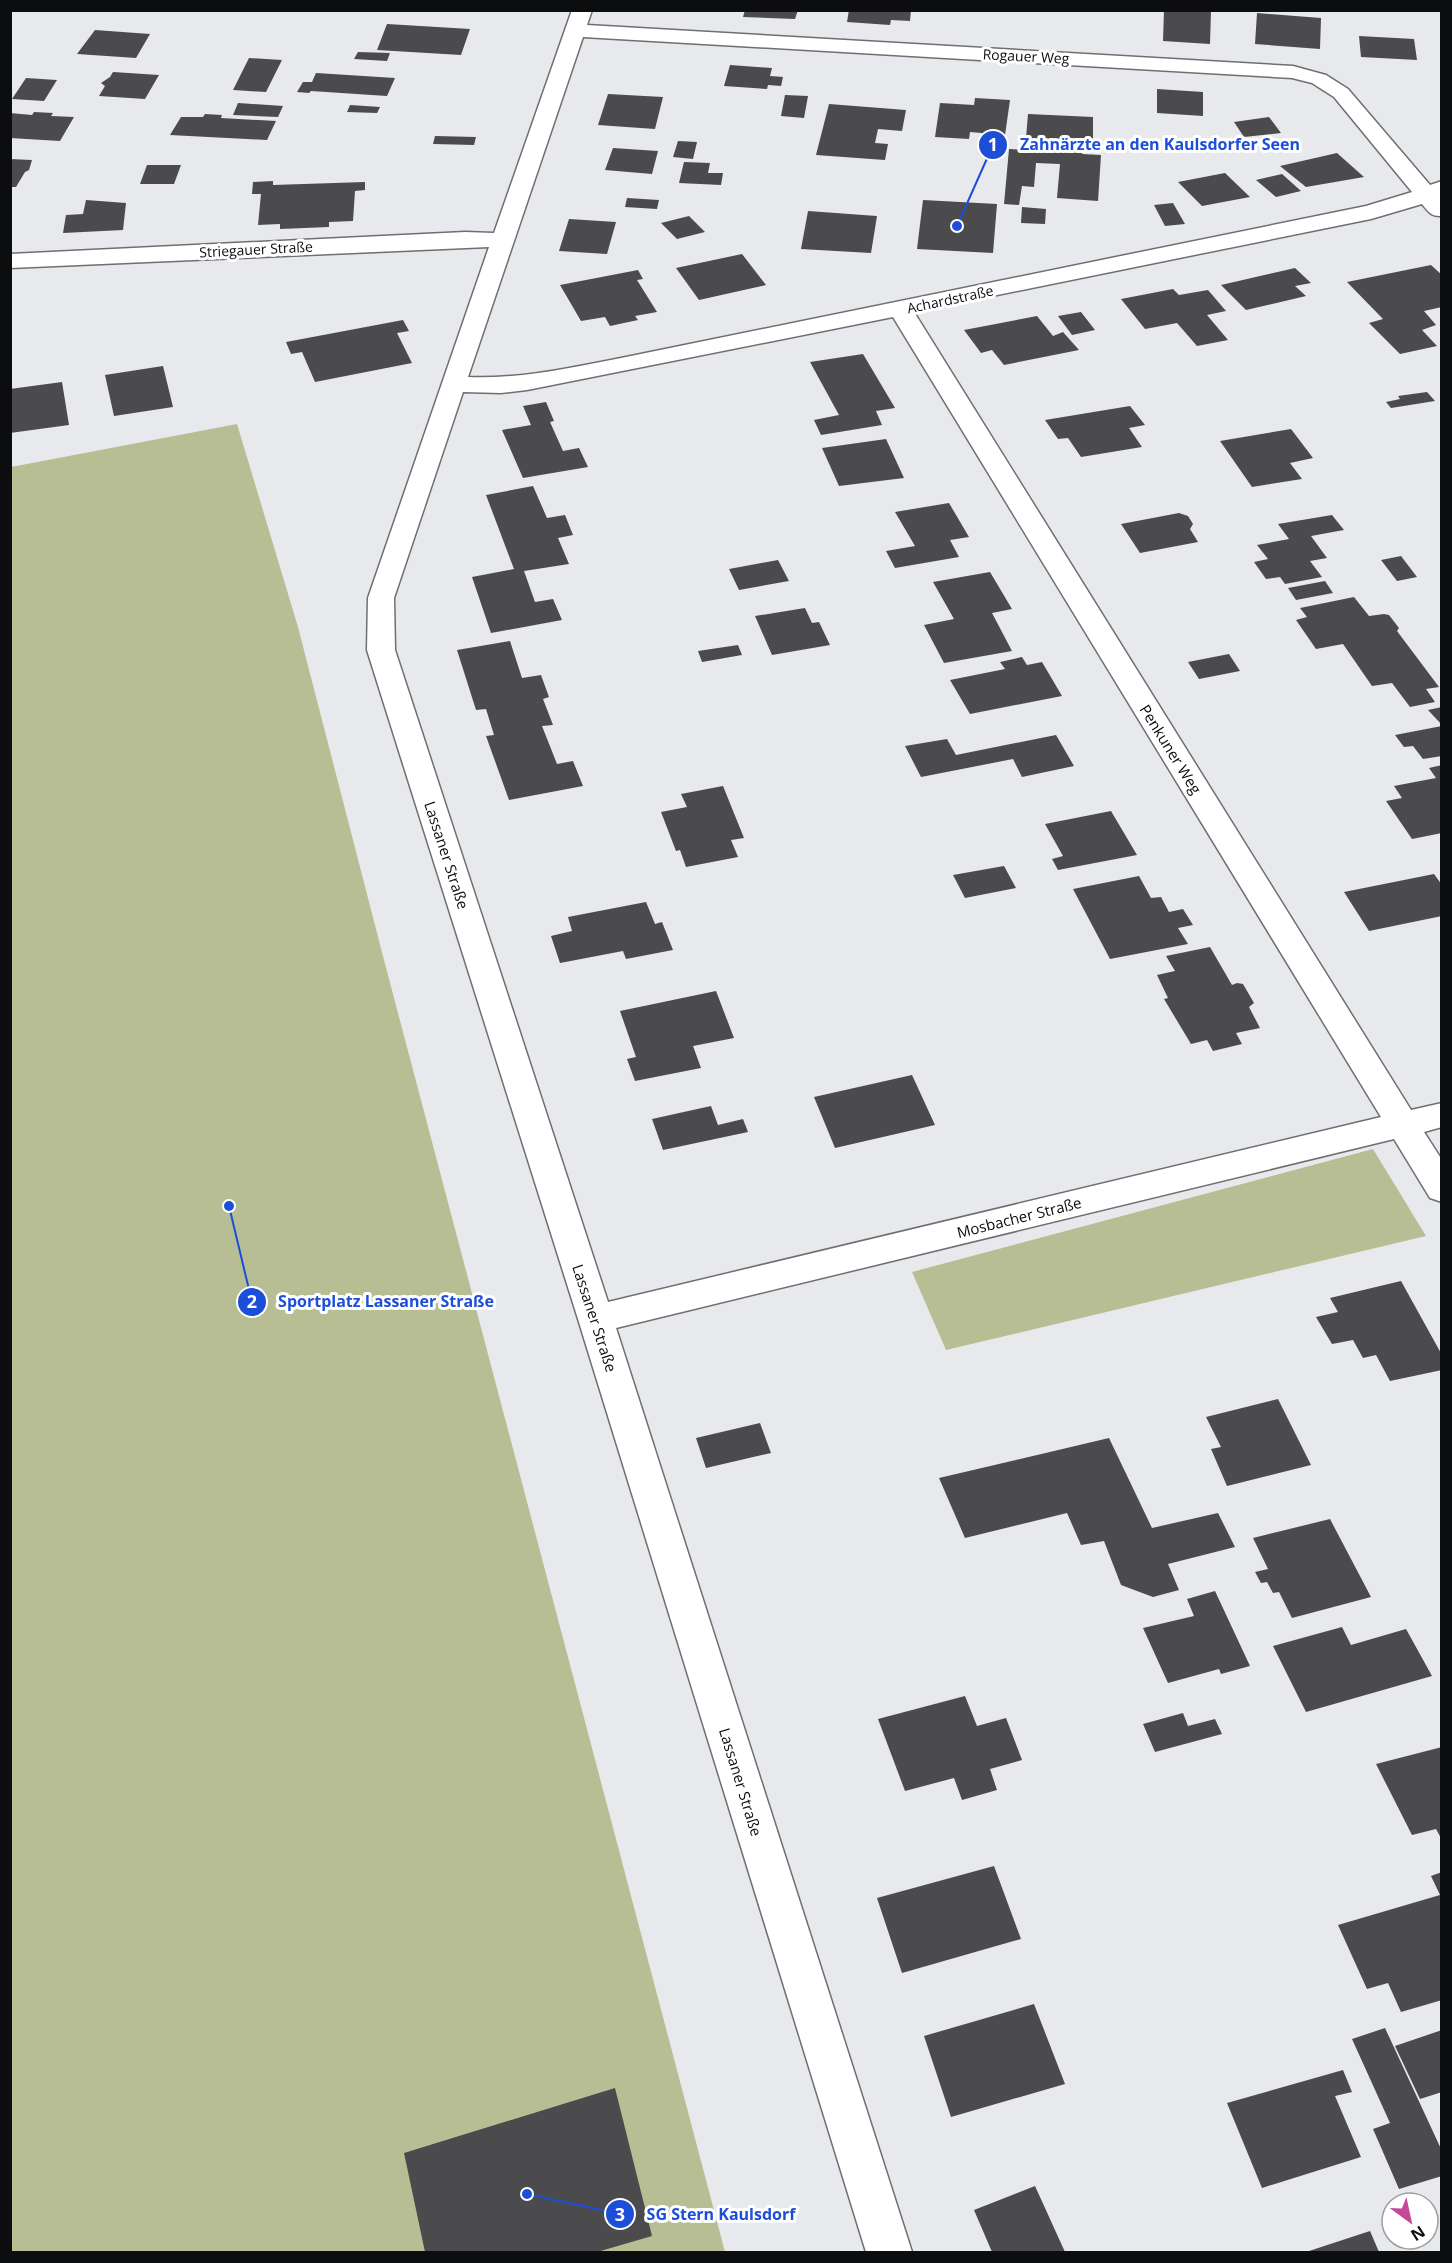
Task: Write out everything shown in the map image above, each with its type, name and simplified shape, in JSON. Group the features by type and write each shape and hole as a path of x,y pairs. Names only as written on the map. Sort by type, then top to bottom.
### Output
{"street":[{"name":"Rogauer Weg","path":"578,20 1293,72 1319,79 1341,93 1434,191 1442,213"},
{"path":"454,384 501,240 578,20"},
{"name":"Achardstraße","path":"454,384 501,386 527,383 1351,216 1434,191"},
{"name":"Striegauer Straße","path":"10,261 465,239 501,240"},
{"name":"Penkuner Weg","path":"900,309 1442,1189"},
{"name":"Lassaner Straße","path":"454,384 381,598 381,650 596,1319 889,2253"},
{"name":"Mosbacher Straße","path":"596,1319 1442,1115"}],"green space":[{"path":"237,424 298,627 725,2252 11,2252 11,467"},
{"path":"1373,1149 1426,1236 946,1350 912,1272"}],"building":[{"path":"745,10 798,10 795,19 743,17"},
{"path":"849,10 911,10 910,21 891,20 890,25 847,22"},
{"path":"1164,10 1211,11 1210,44 1163,41"},
{"path":"1257,13 1321,18 1320,49 1255,44"},
{"path":"387,24 470,29 461,55 377,50"},
{"path":"95,30 150,34 136,58 77,54"},
{"path":"1359,36 1414,39 1417,60 1361,57"},
{"path":"358,52 390,53 387,61 354,59"},
{"path":"249,58 282,60 266,92 233,90"},
{"path":"730,65 772,68 770,76 783,77 781,86 768,85 767,89 724,86"},
{"path":"113,72 159,75 145,99 99,96 105,86 101,83"},
{"path":"316,73 395,78 387,96 297,92 303,82 312,82"},
{"path":"26,78 57,80 44,101 12,99"},
{"path":"1157,89 1203,92 1203,116 1157,113"},
{"path":"608,94 663,97 655,129 598,125"},
{"path":"785,95 808,96 804,118 781,116"},
{"path":"975,98 1010,100 1005,135 970,132 969,139 935,137 940,103 974,105"},
{"path":"238,103 283,106 278,117 233,115"},
{"path":"829,104 906,110 902,131 878,129 875,143 888,144 885,160 816,155"},
{"path":"350,105 380,107 377,113 347,112"},
{"path":"34,112 53,113 51,116 74,117 60,141 10,138 10,113 32,115"},
{"path":"205,114 222,115 221,118 276,121 267,140 170,135 181,117 203,117"},
{"path":"1028,114 1093,117 1093,144 1083,144 1082,154 1101,155 1098,201 1057,198 1060,164 1036,163 1034,187 1022,186 1019,205 1004,204 1009,149 1025,150"},
{"path":"1269,117 1281,133 1244,137 1234,122"},
{"path":"435,136 476,137 474,145 433,144"},
{"path":"678,141 697,142 693,159 673,157"},
{"path":"613,148 658,151 652,174 605,170"},
{"path":"1337,153 1364,177 1306,187 1280,166"},
{"path":"10,159 32,160 29,170 25,172 16,187 10,187"},
{"path":"684,162 710,163 708,173 723,173 721,185 679,183"},
{"path":"147,165 181,165 174,184 140,184"},
{"path":"1225,173 1250,197 1202,206 1178,182"},
{"path":"1282,174 1301,191 1276,197 1256,180"},
{"path":"273,181 273,185 365,182 365,190 355,191 353,221 329,222 329,227 280,229 280,224 258,225 261,194 252,194 253,182"},
{"path":"627,198 659,200 657,209 625,207"},
{"path":"86,200 126,203 123,230 63,233 66,215 83,214"},
{"path":"923,200 997,204 993,253 917,249"},
{"path":"1173,203 1185,224 1165,226 1154,205"},
{"path":"1022,207 1046,209 1045,224 1021,223"},
{"path":"808,211 877,216 871,253 801,249"},
{"path":"689,216 705,232 677,239 661,223"},
{"path":"569,219 616,222 607,254 559,251"},
{"path":"742,254 766,285 699,300 676,268"},
{"path":"1431,265 1442,275 1442,307 1424,311 1436,325 1422,330 1437,346 1400,354 1369,323 1383,319 1347,282"},
{"path":"1295,268 1311,283 1295,286 1306,296 1246,310 1221,285"},
{"path":"638,270 643,279 637,280 657,312 635,316 638,320 610,326 605,317 581,321 560,285"},
{"path":"1173,289 1179,295 1208,290 1226,311 1207,315 1228,340 1197,346 1177,323 1145,329 1121,299"},
{"path":"1081,312 1095,330 1072,335 1058,316"},
{"path":"1037,316 1053,336 1063,332 1079,350 1004,365 992,350 981,353 964,330"},
{"path":"403,320 409,331 397,333 412,363 315,382 302,352 291,354 286,342"},
{"path":"863,354 895,408 876,411 882,425 821,435 814,420 839,415 810,362"},
{"path":"163,366 173,407 114,416 105,375"},
{"path":"62,382 69,425 10,433 10,389"},
{"path":"1427,392 1435,401 1391,408 1386,402 1400,399 1398,396"},
{"path":"546,402 554,421 550,422 563,451 579,448 588,467 523,478 502,430 531,425 523,406"},
{"path":"1130,406 1145,425 1129,428 1142,447 1081,457 1068,438 1058,439 1045,420"},
{"path":"1291,429 1313,458 1290,463 1302,479 1252,487 1220,441"},
{"path":"886,439 904,478 839,486 822,448"},
{"path":"533,486 547,518 565,515 573,535 558,538 569,564 524,571 535,602 553,599 562,620 491,633 472,577 514,569 486,495"},
{"path":"949,503 969,537 950,540 959,557 895,568 886,551 915,546 895,512"},
{"path":"1179,513 1188,516 1193,524 1190,529 1198,542 1140,553 1121,524"},
{"path":"1332,515 1344,530 1311,536 1327,558 1310,561 1322,577 1285,584 1280,577 1266,579 1254,562 1268,559 1257,545 1289,539 1278,524"},
{"path":"1401,556 1417,577 1397,581 1381,560"},
{"path":"778,560 789,581 739,590 729,569"},
{"path":"990,572 1012,609 992,613 1012,651 944,663 924,625 954,619 933,582"},
{"path":"1325,581 1333,593 1296,600 1288,588"},
{"path":"1354,597 1369,616 1389,615 1399,628 1397,631 1439,687 1426,689 1435,702 1410,707 1392,683 1372,686 1343,644 1316,649 1296,620 1307,617 1300,608"},
{"path":"805,608 812,623 819,622 830,645 772,655 755,616"},
{"path":"510,641 522,678 541,675 549,697 543,699 553,725 542,726 557,764 573,761 583,786 509,800 486,736 494,735 486,709 476,710 457,650"},
{"path":"738,645 742,655 702,662 698,651"},
{"path":"1229,654 1240,671 1199,679 1188,662"},
{"path":"1022,657 1027,665 1042,662 1062,696 970,714 950,680 1005,669 1000,662"},
{"path":"1442,707 1442,725 1428,710"},
{"path":"1442,726 1442,756 1423,759 1413,746 1404,747 1395,735"},
{"path":"1056,735 1074,766 1022,777 1013,759 921,777 905,746 947,739 956,755"},
{"path":"1442,765 1442,833 1412,839 1386,801 1402,798 1394,786 1436,778 1429,768"},
{"path":"723,786 744,838 731,840 738,857 686,867 680,850 676,851 661,812 687,807 681,794"},
{"path":"1111,811 1137,855 1058,870 1052,859 1063,856 1045,824"},
{"path":"1004,866 1016,888 965,898 953,875"},
{"path":"1434,874 1442,885 1442,916 1369,931 1344,892"},
{"path":"1139,876 1151,898 1161,897 1169,912 1183,909 1193,925 1178,928 1188,944 1110,959 1073,889"},
{"path":"646,902 655,924 662,922 673,950 626,959 623,951 560,963 551,936 572,931 568,917"},
{"path":"1210,947 1232,985 1243,984 1254,1003 1249,1007 1260,1028 1236,1033 1242,1044 1213,1051 1207,1040 1191,1044 1164,999 1168,998 1157,975 1175,971 1166,956"},
{"path":"716,991 734,1038 693,1046 701,1068 635,1081 627,1059 636,1057 620,1011"},
{"path":"912,1075 935,1125 835,1148 814,1097"},
{"path":"711,1106 718,1125 743,1119 748,1132 663,1150 652,1119"},
{"path":"1401,1281 1442,1355 1442,1370 1390,1381 1376,1355 1363,1358 1353,1340 1332,1344 1316,1317 1338,1312 1330,1298"},
{"path":"1278,1399 1311,1465 1227,1486 1211,1449 1221,1447 1206,1417"},
{"path":"760,1423 771,1453 706,1468 696,1438"},
{"path":"1109,1438 1152,1528 1218,1513 1235,1547 1168,1564 1179,1590 1153,1597 1121,1585 1104,1541 1081,1545 1067,1513 965,1538 939,1478"},
{"path":"1330,1519 1371,1597 1292,1618 1279,1592 1273,1593 1267,1582 1261,1583 1255,1572 1268,1569 1253,1538"},
{"path":"1215,1591 1250,1666 1221,1674 1219,1669 1168,1683 1143,1628 1194,1616 1187,1599"},
{"path":"1342,1627 1351,1645 1406,1629 1432,1676 1306,1712 1273,1646"},
{"path":"965,1696 977,1726 1006,1718 1022,1760 990,1769 997,1790 962,1800 954,1778 905,1791 878,1719"},
{"path":"1183,1713 1188,1726 1215,1719 1222,1734 1155,1752 1143,1724"},
{"path":"1442,1747 1442,1840 1436,1829 1412,1835 1376,1764"},
{"path":"994,1866 1021,1939 902,1973 877,1898"},
{"path":"1442,1872 1442,2000 1401,2012 1388,1983 1367,1989 1338,1925 1440,1895 1431,1876"},
{"path":"1034,2004 1065,2084 951,2117 924,2036"},
{"path":"1385,2028 1442,2151 1442,2176 1399,2189 1373,2129 1390,2123 1352,2039"},
{"path":"1442,2030 1442,2092 1420,2099 1395,2046"},
{"path":"1343,2070 1352,2092 1335,2096 1361,2157 1262,2188 1227,2103"},
{"path":"615,2088 652,2236 597,2252 425,2252 404,2153"},
{"path":"1035,2186 1065,2252 992,2252 974,2210"},
{"path":"1370,2231 1379,2252 1306,2252"}],"place":[{"name":"Zahnärzte an den Kaulsdorfer Seen","path":"957,226"},
{"name":"Sportplatz Lassaner Straße","path":"229,1206"},
{"name":"SG Stern Kaulsdorf","path":"527,2194"}]}
